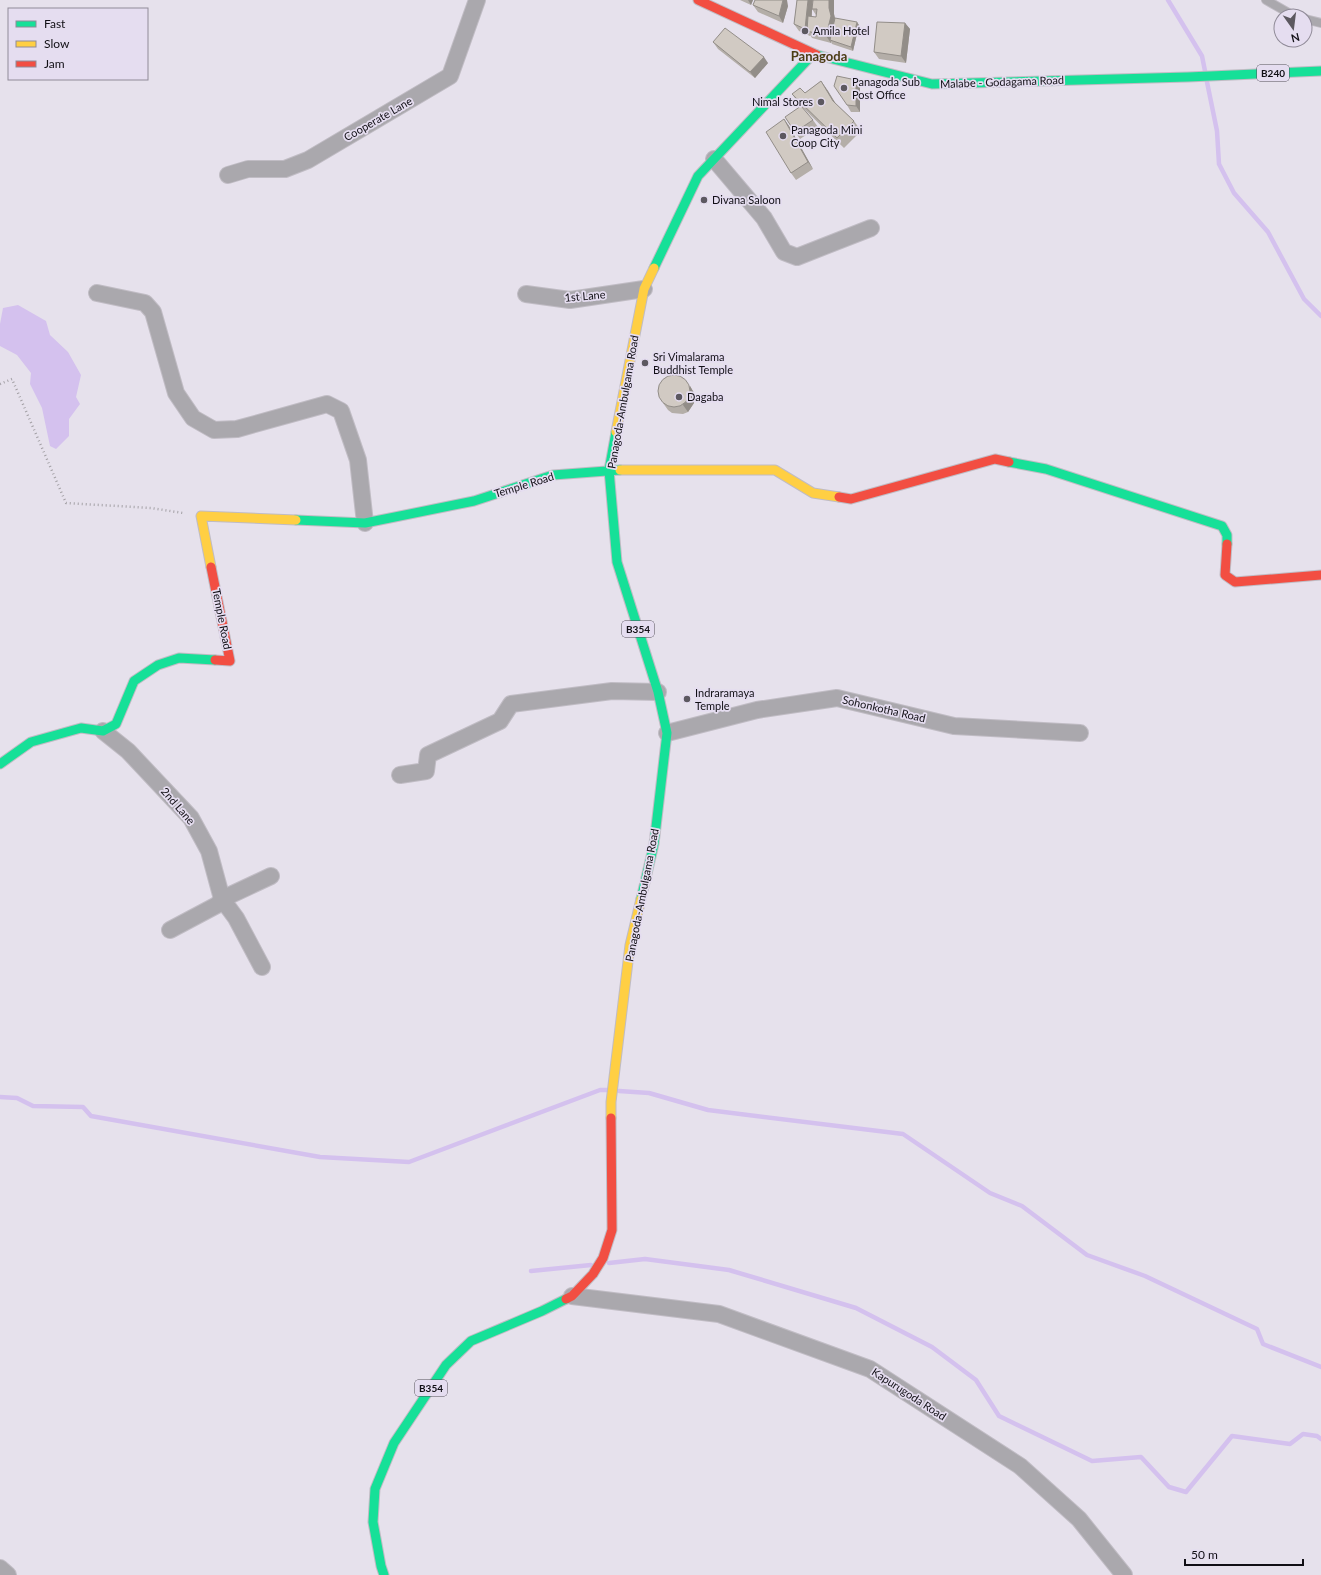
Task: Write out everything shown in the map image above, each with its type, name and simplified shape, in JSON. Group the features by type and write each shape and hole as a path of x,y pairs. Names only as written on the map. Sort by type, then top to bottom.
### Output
{"main road":[{"name":"Malabe - Godagama Road","path":"698,0 813,54 932,84 1225,76 1321,71"},
{"name":"Panagoda-Ambulgama Road","path":"384,1575 373,1522 375,1489 394,1443 446,1365 471,1341 542,1311 572,1296 593,1274 603,1258 612,1230 611,1102 629,953 654,844 667,733 658,692 617,562 610,470 644,289 698,176 813,54"},
{"name":"Temple Road","path":"103,731 116,724 134,682 158,665 180,658 230,662 201,516 365,523 474,501 553,475 610,470 775,470 813,493 851,499 995,459 1046,469 1222,526 1227,535 1225,575 1235,582 1321,575"},
{"path":"0,764 31,742 81,728 103,731"}],"street":[{"name":"Cooperate Lane","path":"228,175 248,169 286,169 308,160 450,76 477,0"},
{"path":"714,159 764,218 784,252 796,258 871,228"},
{"name":"1st Lane","path":"526,294 570,300 644,289"},
{"path":"97,293 145,303 153,312 176,393 193,418 214,430 237,429 327,404 341,411 358,460 365,523"},
{"path":"400,775 426,771 428,755 500,721 511,704 612,691 658,692"},
{"name":"Sohonkotha Road","path":"667,733 756,710 837,698 954,726 1080,733"},
{"name":"2nd Lane","path":"103,731 128,751 191,818 209,850 222,899"},
{"path":"170,930 217,905 222,899 271,876"},
{"path":"222,899 236,918 262,967"},
{"name":"Kapurugoda Road","path":"572,1296 719,1314 870,1369 1020,1466 1079,1519 1124,1575"},
{"path":"0,1568 8,1575"}],"lane":[{"path":"1266,0 1280,8"}],"path":[{"path":"0,384 12,380 66,503 151,508 201,516"}],"shaded area":[{"path":"18,305 46,321 50,335 68,352 81,375 76,397 80,404 69,419 69,436 56,449 50,446 42,408 30,384 31,373 17,355 0,346 0,324 3,308"}],"building":[{"path":"755,0 783,0 779,16 753,5"},
{"path":"797,0 808,0 805,29 794,24"},
{"path":"813,0 829,0 831,16 826,36 807,31 808,16 816,17 817,9 812,9"},
{"path":"835,18 857,22 851,47 830,40"},
{"path":"877,22 905,23 901,56 874,52"},
{"path":"725,28 764,57 750,72 713,42"},
{"path":"837,76 856,80 856,106 847,105 834,86"},
{"path":"821,81 833,101 854,121 837,138 792,94 800,88 805,93"},
{"path":"801,106 813,120 795,132 785,117"},
{"path":"784,119 808,162 791,173 766,132"},
{"name":"Dagaba","path":"674,375 683,378 687,382 690,391 687,400 683,404 674,407 665,404 661,400 658,391 661,382 665,378"}],"waterway":[{"path":"1168,0 1202,56 1205,71"},
{"path":"1207,82 1217,131 1219,164 1234,193 1268,232 1304,299 1321,316"},
{"path":"0,1097 17,1098 33,1106 83,1107 91,1116 320,1157 409,1162 600,1090 607,1090"},
{"path":"619,1091 649,1093 708,1110 903,1134 990,1193 1022,1206 1087,1255 1145,1276 1257,1329 1263,1344 1321,1367"},
{"path":"609,1263 645,1259 729,1270 856,1308 932,1347 976,1380 999,1416 1092,1461 1141,1457 1169,1487 1186,1492 1232,1436 1290,1444 1303,1434 1317,1436 1321,1439"},
{"path":"531,1271 591,1265"}],"traffic: fast":[{"path":"654,268 698,176 813,54"},
{"path":"817,55 932,84 1188,77 1321,71"},
{"path":"616,432 609,470 617,562 658,692 667,733 654,844 641,899"},
{"path":"1009,462 1046,469 1222,526 1227,535 1227,544"},
{"path":"296,520 365,523 474,501 553,475 620,470"},
{"path":"0,764 31,742 81,728 103,731 116,724 134,681 158,665 179,658 215,660"},
{"path":"384,1575 373,1522 375,1489 394,1443 446,1365 471,1341 542,1311 566,1299"}],"traffic: slow":[{"path":"616,432 644,289 654,268"},
{"path":"620,470 775,470 813,493 839,497"},
{"path":"211,567 201,516 296,520"},
{"path":"611,1118 611,1102 630,945 641,899"}],"traffic: jam":[{"path":"698,0 817,55"},
{"path":"839,497 851,499 995,459 1009,462"},
{"path":"1227,544 1225,575 1235,582 1321,575"},
{"path":"211,567 230,661 215,660"},
{"path":"566,1299 572,1296 593,1274 603,1258 612,1230 611,1118"}],"place":[{"name":"Amila Hotel","path":"805,31"},
{"name":"Panagoda Sub Post Office","path":"844,88"},
{"name":"Nimal Stores","path":"821,102"},
{"name":"Panagoda Mini Coop City","path":"783,136"},
{"name":"Divana Saloon","path":"704,200"},
{"name":"Sri Vimalarama Buddhist Temple","path":"645,363"},
{"name":"Dagaba","path":"679,397"},
{"name":"Indraramaya Temple","path":"687,699"}],"district":[{"name":"Panagoda","path":"819,56"}]}
